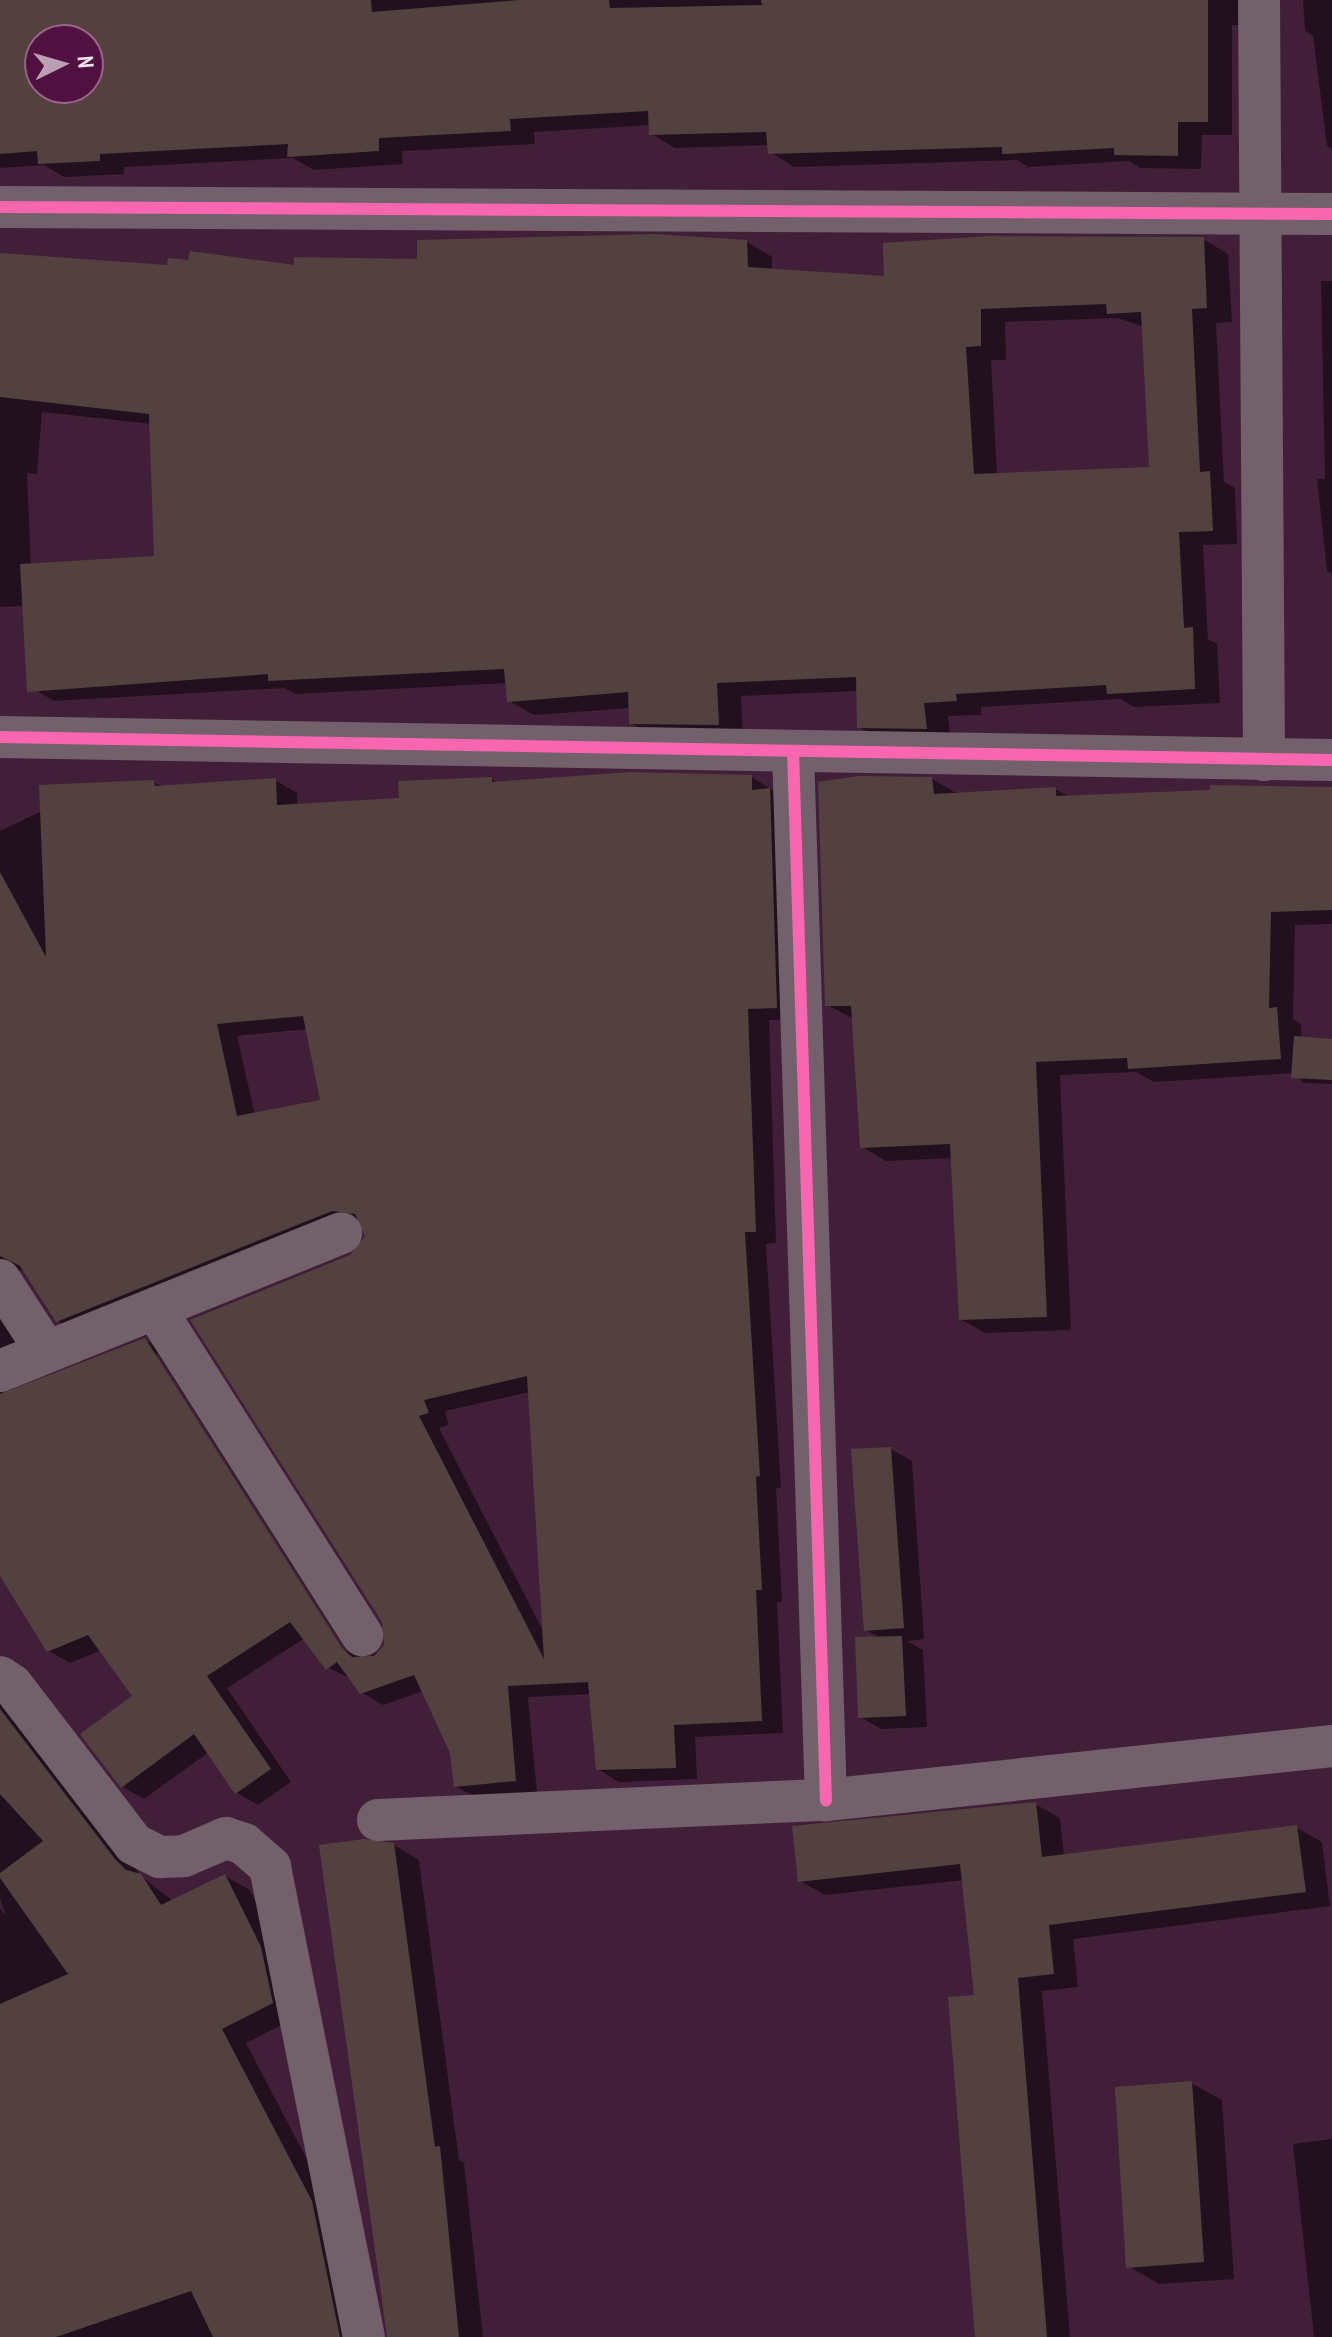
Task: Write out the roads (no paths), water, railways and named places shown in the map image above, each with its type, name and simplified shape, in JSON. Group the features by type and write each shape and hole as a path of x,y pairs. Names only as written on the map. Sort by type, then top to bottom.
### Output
{"street":[{"path":"1259,0 1264,760"},
{"path":"0,207 1332,214"},
{"path":"0,737 1332,760"},
{"path":"793,751 826,1800"},
{"path":"0,1371 46,1351 157,1312 341,1233"},
{"path":"0,1280 46,1351"},
{"path":"157,1312 362,1635"},
{"path":"0,1677 12,1685 134,1844 160,1857 184,1856 226,1838 244,1844 270,1867 364,2337"},
{"path":"378,1820 826,1800 1332,1746"}]}
